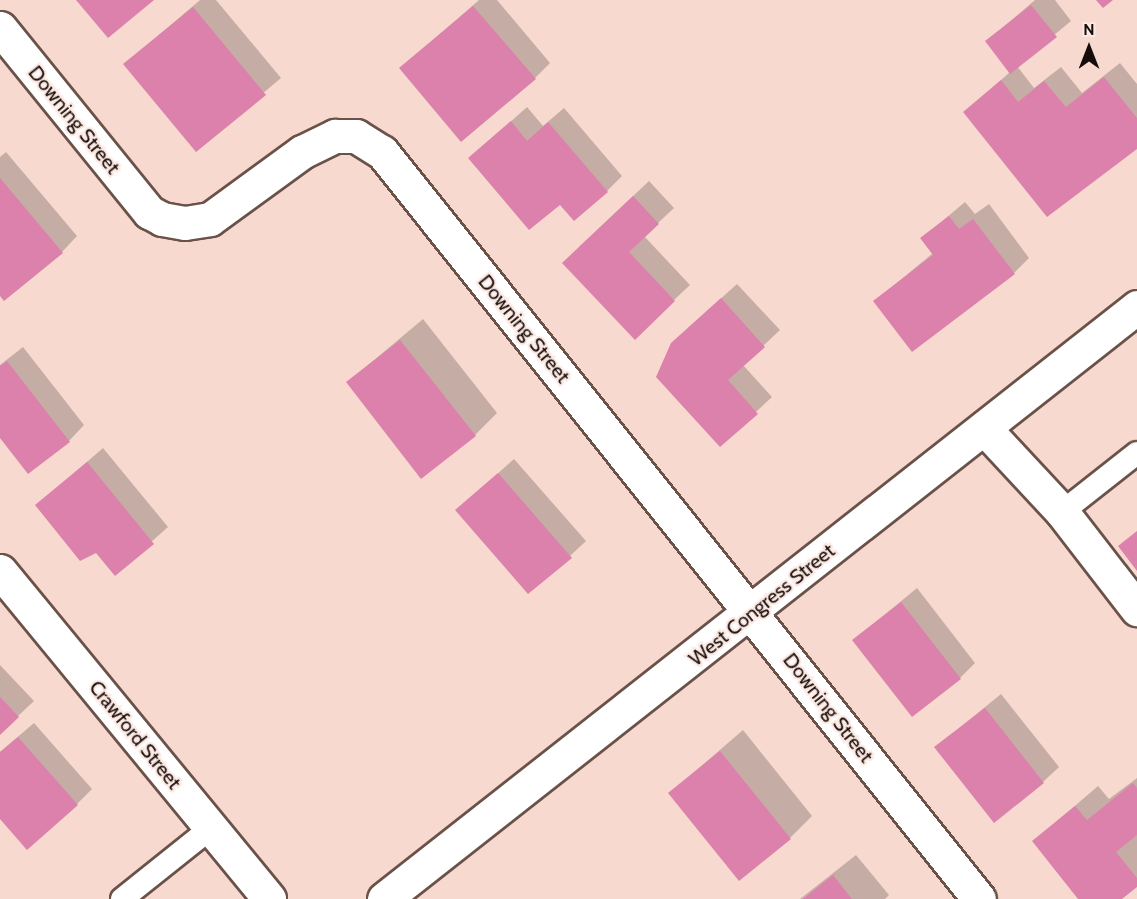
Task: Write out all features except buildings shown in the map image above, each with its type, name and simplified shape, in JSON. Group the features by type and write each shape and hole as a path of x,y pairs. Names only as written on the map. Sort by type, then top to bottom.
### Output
{"street":[{"name":"Downing Street","path":"0,28 149,212 162,219 185,223 210,219 302,152 335,136 367,140 382,152 979,899"},
{"name":"West Congress Street","path":"384,899 752,613 1137,308"},
{"path":"984,428 1062,512 1137,609"},
{"name":"Crawford Street","path":"0,571 269,899"}],"lane":[{"path":"1062,512 1137,453"},
{"path":"122,899 211,828"}]}
